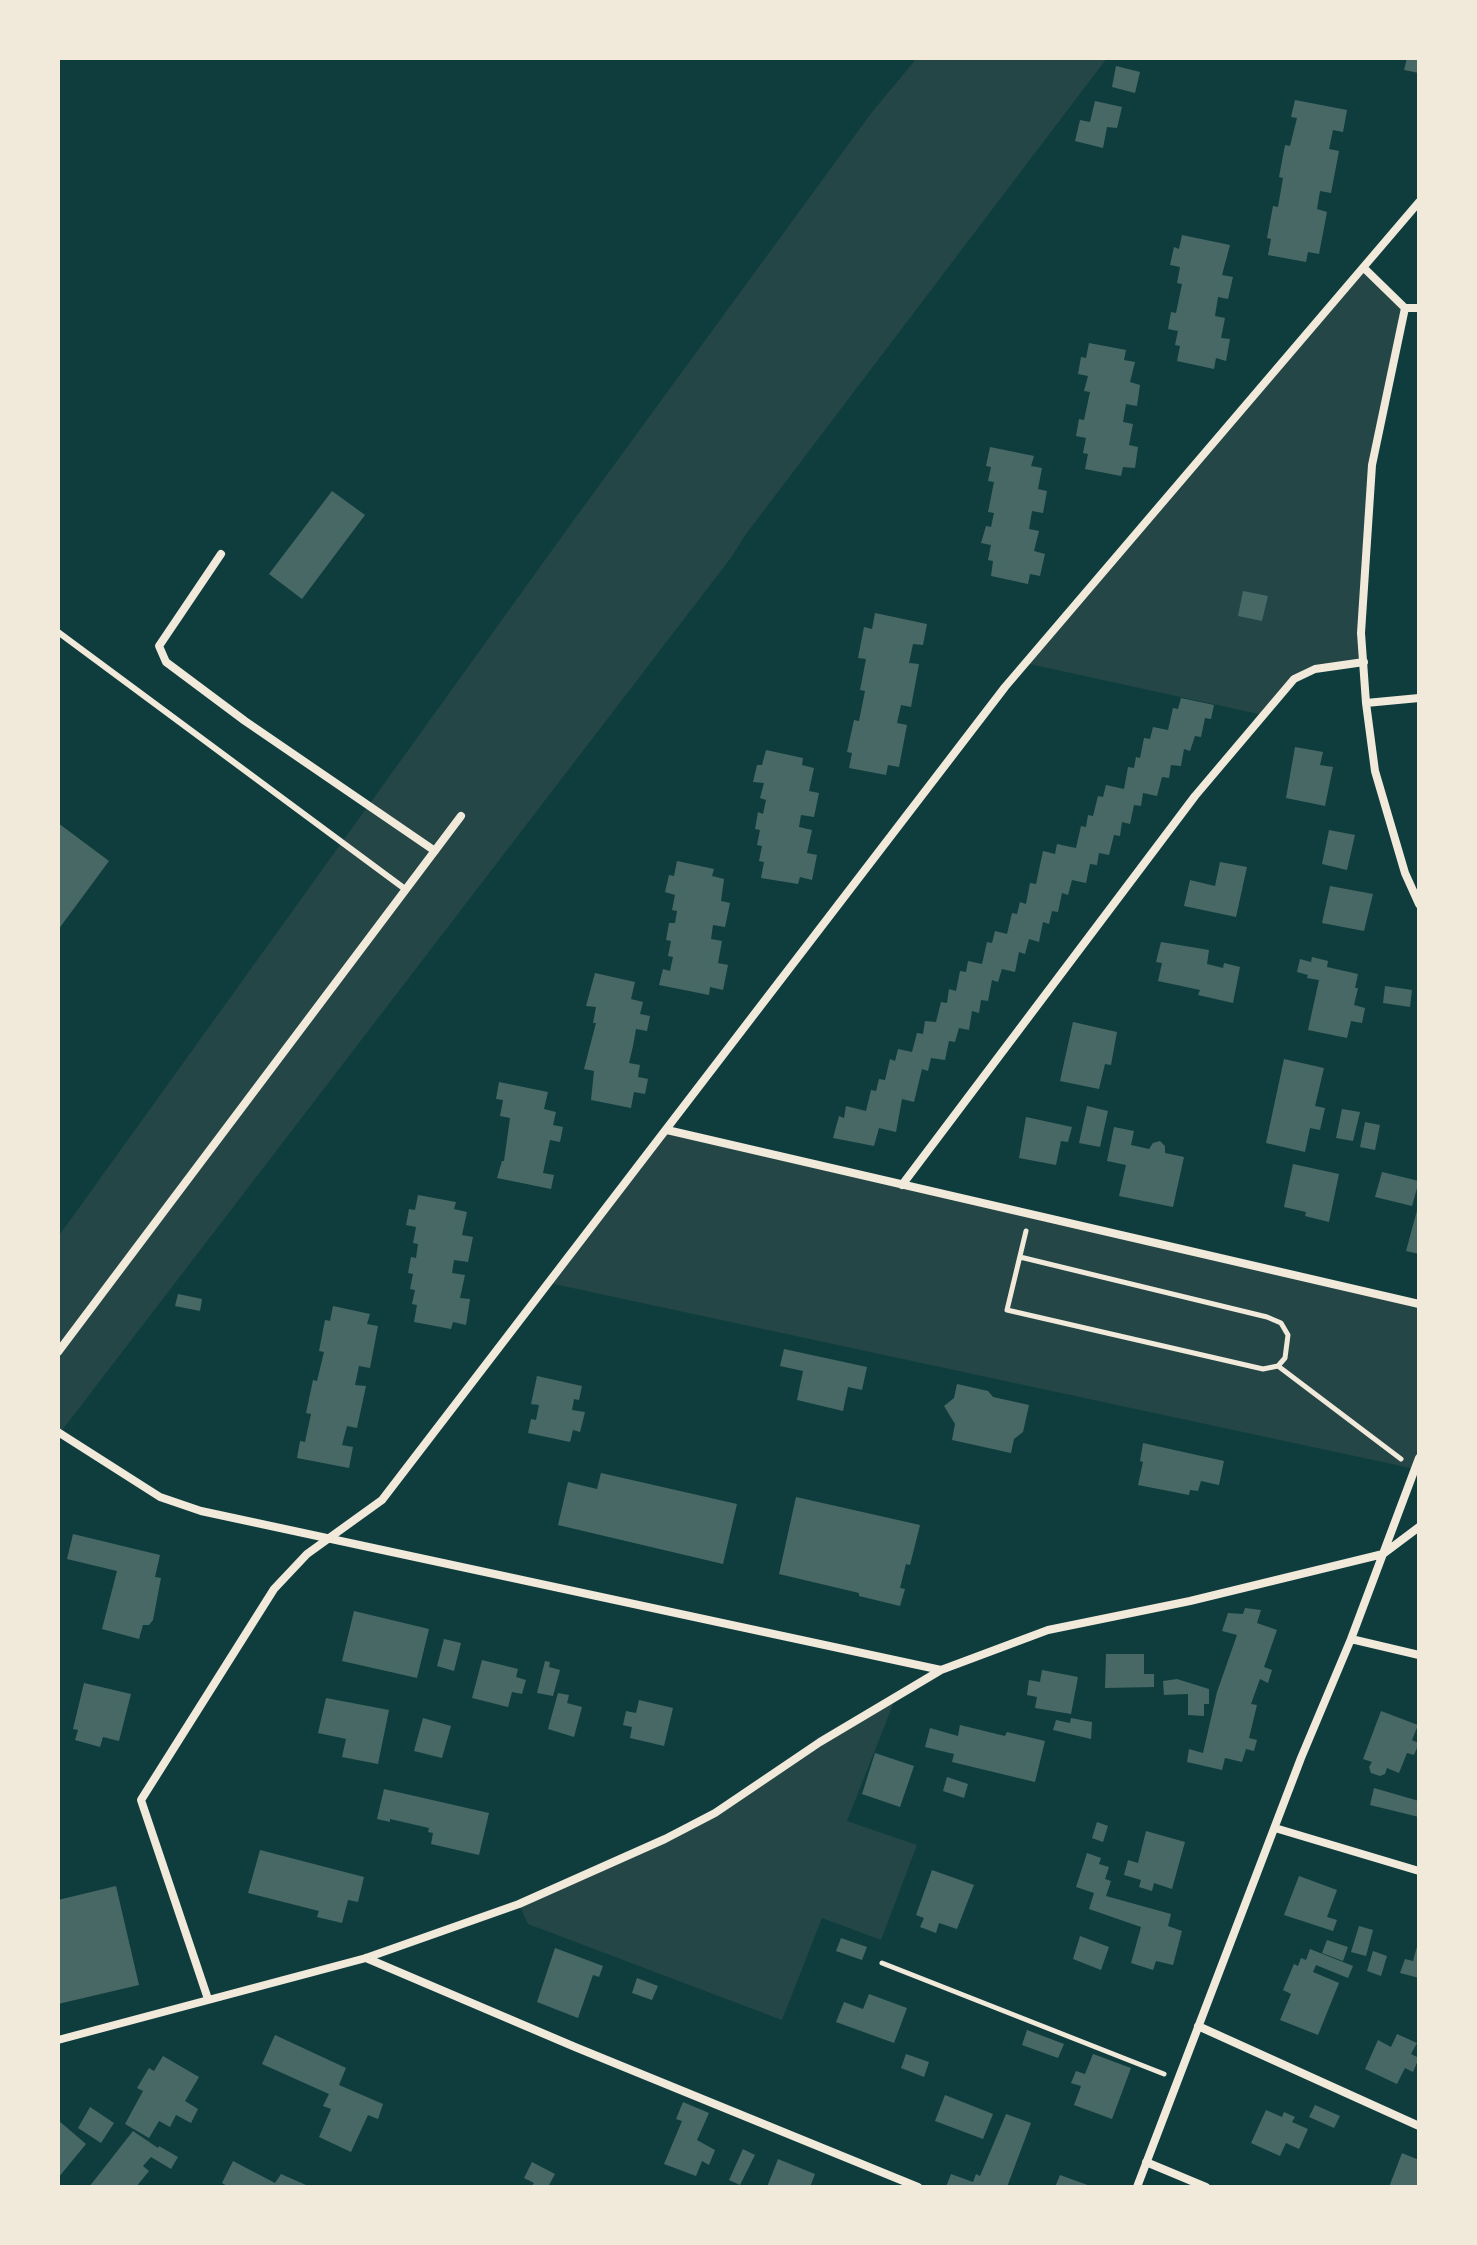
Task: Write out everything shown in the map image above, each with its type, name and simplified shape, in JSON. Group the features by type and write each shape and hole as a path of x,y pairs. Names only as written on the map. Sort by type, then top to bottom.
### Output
{"street":[{"path":"208,1999 141,1800 274,1589 307,1554 382,1500 1005,687 1419,202"},
{"path":"1364,268 1405,308 1419,308"},
{"path":"1405,308 1372,465 1361,633 1375,771 1405,873 1419,904"},
{"path":"221,554 159,646 166,662 245,721 435,851"},
{"path":"902,1185 1195,796 1294,679 1315,669 1364,662"},
{"path":"1366,703 1419,698"},
{"path":"59,1349 461,816"},
{"path":"667,1130 1419,1304"},
{"path":"58,1432 160,1497 201,1511 941,1670"},
{"path":"1137,2187 1419,1458"},
{"path":"58,2040 366,1958 519,1904 665,1839 715,1813 820,1742 941,1670 1048,1630 1190,1601 1383,1554 1419,1527"},
{"path":"1351,1639 1419,1655"},
{"path":"1275,1828 1419,1871"},
{"path":"366,1958 918,2187"},
{"path":"1198,2026 1419,2126"},
{"path":"1146,2162 1206,2187"}],"lane":[{"path":"58,632 405,889"}],"path":[{"path":"1020,1257 1267,1317 1281,1323 1288,1335 1285,1358 1278,1366 1263,1369 1007,1310 1030,1214"},
{"path":"1278,1366 1415,1469"},
{"path":"882,1963 1177,2079"}],"shaded area":[{"path":"917,58 1107,58 730,559 58,1432 58,1237 568,528 872,112"},
{"path":"1364,268 1405,308 1372,465 1361,633 1364,662 1315,669 1294,679 1263,715 1025,663"},
{"path":"667,1130 1419,1304 1419,1458 1415,1469 549,1283"},
{"path":"896,1697 847,1821 917,1845 881,1940 822,1918 782,2020 528,1924 519,1904 665,1839"}],"building":[{"path":"1407,58 1419,58 1419,73 1404,70"},
{"path":"1116,66 1140,72 1135,93 1112,87"},
{"path":"1295,100 1347,110 1343,132 1333,130 1329,149 1339,151 1331,193 1320,191 1317,209 1327,212 1319,254 1308,252 1306,262 1268,255 1271,239 1267,238 1273,206 1278,207 1285,145 1290,146 1297,118 1291,117"},
{"path":"1095,101 1122,107 1117,128 1107,127 1103,148 1075,141 1080,120 1090,122"},
{"path":"1182,235 1230,245 1222,275 1233,277 1228,299 1218,297 1215,316 1225,318 1221,338 1230,339 1226,361 1216,358 1214,369 1177,361 1180,346 1175,345 1178,331 1168,329 1171,312 1176,313 1182,284 1177,283 1180,267 1170,265 1174,247 1179,249"},
{"path":"1089,343 1126,350 1124,360 1135,362 1130,382 1140,385 1137,406 1126,404 1123,422 1133,424 1129,445 1138,447 1135,468 1123,467 1121,476 1085,469 1088,454 1083,453 1086,438 1076,436 1079,419 1084,420 1090,392 1084,391 1088,376 1078,374 1081,357 1086,358"},
{"path":"990,447 1034,456 1031,466 1042,468 1038,489 1047,491 1043,513 1032,511 1029,529 1039,531 1034,551 1045,554 1040,576 1030,574 1028,584 991,576 993,561 988,560 991,545 981,543 986,526 991,527 994,513 988,512 994,482 988,481 991,467 986,466"},
{"path":"332,491 365,515 302,599 269,574"},
{"path":"1243,591 1268,596 1262,621 1238,616"},
{"path":"875,613 927,624 923,645 913,644 909,663 919,664 911,707 901,705 897,723 907,725 899,767 888,765 886,775 849,768 852,753 847,752 854,720 859,721 865,691 860,690 866,659 858,658 864,627 872,629"},
{"path":"1181,698 1214,705 1211,719 1205,718 1201,737 1195,736 1190,751 1184,749 1181,766 1171,765 1169,778 1162,777 1157,796 1143,793 1141,806 1134,805 1130,824 1122,822 1120,836 1114,835 1109,855 1099,853 1097,865 1090,864 1086,883 1072,880 1068,895 1062,893 1058,912 1052,911 1049,924 1043,922 1039,942 1029,939 1025,954 1019,952 1015,972 1002,969 998,982 992,980 988,1001 981,1000 979,1013 972,1011 969,1030 959,1028 955,1042 949,1041 945,1060 931,1058 928,1071 922,1069 914,1102 902,1099 896,1132 879,1128 874,1146 833,1138 839,1116 844,1118 846,1106 866,1111 871,1090 876,1091 879,1079 885,1080 890,1059 895,1061 898,1049 912,1052 917,1033 923,1034 925,1021 936,1022 941,1002 947,1003 949,989 956,991 960,971 966,972 968,961 982,964 987,942 992,943 995,931 1007,934 1012,913 1017,914 1020,902 1026,904 1030,883 1036,884 1043,851 1055,854 1057,844 1076,848 1081,826 1086,827 1088,815 1093,816 1098,796 1103,797 1106,785 1124,789 1128,767 1134,768 1136,757 1140,758 1144,738 1150,739 1153,727 1168,730 1173,708 1178,709"},
{"path":"1295,747 1323,752 1320,765 1333,767 1325,806 1286,798"},
{"path":"766,750 803,758 802,765 814,768 809,791 819,793 814,817 801,815 799,827 812,830 807,853 817,855 812,880 800,877 798,884 761,878 764,862 759,861 762,846 757,845 760,830 755,829 758,812 763,814 766,800 760,798 764,783 753,782 757,765 762,765"},
{"path":"58,823 109,861 58,930"},
{"path":"1329,830 1355,835 1347,870 1322,864"},
{"path":"677,861 714,869 712,876 724,879 721,901 730,903 725,927 713,925 711,939 722,941 718,963 728,965 723,990 710,987 709,995 659,985 663,969 670,971 673,957 668,956 671,941 666,940 669,923 675,923 677,911 672,910 675,895 665,892 669,875 674,876"},
{"path":"1220,862 1247,867 1236,917 1184,906 1190,880 1215,886"},
{"path":"1330,886 1373,894 1364,931 1322,923"},
{"path":"1161,942 1209,950 1207,964 1223,968 1224,963 1240,967 1233,1003 1198,995 1200,990 1158,981 1162,963 1156,962"},
{"path":"1312,957 1328,961 1327,967 1358,974 1354,1005 1365,1008 1362,1023 1351,1021 1347,1038 1308,1030 1319,980 1297,972 1300,959 1311,962"},
{"path":"595,973 635,982 631,999 643,1002 640,1014 650,1016 647,1031 636,1029 629,1063 640,1065 638,1077 648,1079 645,1094 634,1092 631,1108 591,1100 594,1071 584,1069 596,1023 593,1023 596,1007 586,1006"},
{"path":"1385,986 1412,990 1410,1007 1383,1003"},
{"path":"1073,1022 1117,1032 1111,1065 1105,1064 1099,1089 1060,1081"},
{"path":"1284,1059 1324,1068 1315,1106 1325,1108 1320,1130 1310,1128 1305,1152 1266,1143"},
{"path":"499,1082 548,1092 544,1109 556,1112 553,1125 563,1127 560,1142 550,1140 543,1173 554,1175 551,1189 497,1178 504,1161 510,1118 500,1116 503,1100 496,1099"},
{"path":"1087,1106 1108,1111 1100,1147 1079,1143"},
{"path":"1342,1109 1360,1112 1353,1141 1336,1138"},
{"path":"1026,1117 1072,1127 1068,1142 1061,1141 1056,1165 1019,1158"},
{"path":"1365,1122 1380,1125 1375,1150 1360,1147"},
{"path":"1114,1127 1134,1131 1131,1145 1149,1149 1153,1143 1160,1141 1165,1146 1165,1153 1184,1157 1173,1207 1119,1196 1126,1165 1107,1161"},
{"path":"1293,1164 1339,1174 1329,1222 1284,1207"},
{"path":"1382,1172 1419,1181 1412,1206 1375,1197"},
{"path":"418,1195 456,1202 454,1209 467,1212 462,1235 473,1237 468,1262 454,1260 452,1273 465,1275 460,1298 470,1299 466,1325 453,1322 451,1329 414,1322 417,1305 412,1304 415,1290 410,1289 413,1274 408,1273 411,1257 416,1258 418,1244 413,1243 416,1227 406,1225 409,1209 415,1210"},
{"path":"1419,1207 1419,1254 1406,1251"},
{"path":"178,1294 202,1299 200,1311 175,1306"},
{"path":"333,1306 370,1314 367,1324 378,1326 370,1368 359,1366 355,1385 366,1386 357,1428 347,1426 342,1445 353,1447 349,1468 297,1458 300,1441 305,1442 311,1414 306,1413 313,1380 317,1381 324,1352 319,1351 325,1320 330,1321"},
{"path":"784,1349 867,1367 862,1390 848,1387 843,1411 797,1400 803,1371 780,1366"},
{"path":"537,1376 582,1386 579,1400 574,1399 572,1410 585,1412 580,1432 573,1430 570,1442 528,1433 531,1419 536,1420 539,1405 531,1404"},
{"path":"957,1384 1029,1405 1023,1432 1014,1439 1011,1453 952,1440 955,1424 944,1406 954,1398"},
{"path":"1143,1443 1224,1461 1219,1485 1201,1481 1198,1491 1190,1490 1189,1495 1138,1485"},
{"path":"601,1473 737,1504 723,1564 558,1525 568,1482 597,1489"},
{"path":"796,1497 920,1525 910,1565 906,1564 900,1588 905,1589 900,1606 779,1574"},
{"path":"73,1534 160,1555 155,1577 161,1578 153,1620 149,1625 143,1625 139,1639 102,1629 117,1571 67,1559"},
{"path":"1245,1608 1261,1610 1257,1623 1277,1630 1264,1667 1272,1670 1268,1683 1260,1679 1251,1704 1257,1705 1249,1738 1257,1740 1254,1751 1246,1749 1242,1762 1225,1758 1222,1770 1187,1762 1189,1749 1203,1753 1217,1692 1237,1635 1222,1631 1228,1613 1243,1614"},
{"path":"354,1611 429,1629 417,1678 342,1661"},
{"path":"444,1639 461,1643 454,1671 437,1666"},
{"path":"1106,1654 1144,1654 1144,1674 1154,1674 1154,1687 1105,1688"},
{"path":"482,1660 518,1669 516,1677 526,1680 522,1694 512,1692 508,1707 472,1698"},
{"path":"545,1661 550,1662 549,1667 560,1670 553,1696 537,1693"},
{"path":"1042,1670 1078,1677 1071,1714 1035,1708 1037,1697 1027,1695 1029,1680 1040,1682"},
{"path":"1177,1679 1209,1689 1209,1704 1204,1704 1204,1716 1188,1715 1188,1694 1164,1695 1163,1681"},
{"path":"84,1683 131,1694 119,1741 103,1737 100,1747 75,1740 78,1730 73,1729"},
{"path":"558,1693 569,1695 567,1703 582,1707 574,1737 548,1729"},
{"path":"326,1698 389,1710 378,1764 342,1757 346,1739 318,1733"},
{"path":"639,1700 673,1708 664,1746 630,1738 632,1727 623,1725 626,1711 636,1713"},
{"path":"1381,1711 1418,1725 1412,1740 1419,1743 1414,1755 1407,1753 1399,1773 1387,1768 1385,1774 1380,1776 1371,1773 1369,1767 1372,1762 1363,1759"},
{"path":"423,1718 451,1726 442,1758 414,1751"},
{"path":"1071,1718 1092,1722 1091,1739 1053,1730 1056,1720 1070,1723"},
{"path":"960,1725 1005,1736 1007,1732 1045,1741 1035,1782 952,1762 954,1754 925,1747 930,1728 958,1736"},
{"path":"875,1753 914,1766 900,1807 862,1794"},
{"path":"947,1777 968,1784 964,1798 943,1791"},
{"path":"1374,1788 1419,1801 1419,1817 1370,1805"},
{"path":"384,1789 489,1813 479,1855 431,1844 433,1833 428,1832 429,1828 377,1819"},
{"path":"1097,1822 1108,1826 1103,1842 1092,1838"},
{"path":"1146,1831 1185,1842 1172,1889 1154,1883 1152,1891 1139,1887 1141,1880 1124,1875 1128,1860 1138,1863"},
{"path":"260,1850 364,1877 358,1902 348,1900 342,1923 317,1917 319,1911 248,1893"},
{"path":"1087,1853 1101,1858 1099,1864 1109,1867 1105,1879 1111,1881 1106,1896 1171,1914 1168,1926 1182,1931 1173,1965 1156,1961 1153,1970 1131,1963 1141,1927 1089,1909 1094,1893 1076,1887"},
{"path":"932,1870 974,1885 957,1929 939,1923 936,1933 920,1927 924,1918 916,1915"},
{"path":"1299,1876 1337,1890 1327,1917 1337,1920 1333,1931 1284,1915"},
{"path":"116,1886 139,1985 58,2004 58,1900"},
{"path":"1359,1926 1373,1930 1366,1956 1351,1952"},
{"path":"1080,1936 1109,1947 1101,1970 1073,1959"},
{"path":"841,1938 867,1947 862,1960 836,1951"},
{"path":"1327,1940 1348,1947 1343,1961 1322,1953"},
{"path":"1418,1943 1419,1978 1400,1973 1405,1959 1413,1961"},
{"path":"555,1948 603,1966 599,1977 593,1975 578,2018 537,2002"},
{"path":"1310,1949 1353,1966 1348,1978 1316,1965 1313,1972 1339,1983 1318,2035 1280,2020 1291,1994 1283,1990 1294,1964 1298,1966 1301,1958 1306,1960"},
{"path":"1373,1951 1387,1956 1381,1976 1367,1971"},
{"path":"637,1978 658,1986 652,2000 632,1993"},
{"path":"869,1994 907,2008 894,2043 836,2022 844,2002 863,2009"},
{"path":"1027,2030 1064,2044 1058,2058 1022,2045"},
{"path":"1397,2034 1417,2043 1411,2054 1419,2058 1413,2072 1405,2068 1397,2084 1365,2069 1378,2040 1391,2047"},
{"path":"275,2035 346,2068 339,2085 383,2104 378,2119 368,2115 351,2152 319,2137 331,2109 323,2106 329,2094 262,2064"},
{"path":"906,2054 929,2062 924,2077 901,2068"},
{"path":"1093,2054 1131,2068 1112,2119 1074,2105 1081,2086 1071,2083 1076,2071 1085,2074"},
{"path":"163,2056 199,2077 185,2101 198,2109 191,2123 176,2115 170,2127 159,2121 149,2138 125,2124 143,2091 137,2088 149,2068 154,2071"},
{"path":"945,2095 993,2114 983,2139 935,2121"},
{"path":"683,2102 709,2113 697,2140 715,2150 709,2165 702,2161 696,2176 664,2164 682,2121 676,2119"},
{"path":"1315,2105 1340,2116 1334,2128 1309,2117"},
{"path":"90,2107 114,2123 101,2143 78,2128"},
{"path":"1266,2110 1282,2117 1284,2112 1295,2117 1292,2122 1308,2129 1299,2149 1286,2143 1280,2156 1251,2143"},
{"path":"1006,2114 1031,2123 1007,2187 946,2187 951,2174 973,2182 976,2174 980,2176"},
{"path":"58,2120 86,2144 58,2178"},
{"path":"133,2131 178,2157 171,2169 151,2157 143,2166 149,2171 136,2187 89,2187"},
{"path":"743,2149 755,2155 740,2185 729,2180"},
{"path":"1402,2153 1419,2160 1419,2187 1389,2187"},
{"path":"778,2159 815,2174 810,2187 767,2187"},
{"path":"233,2161 275,2183 281,2174 306,2185 229,2187 222,2183"},
{"path":"532,2162 555,2174 548,2187 531,2187 534,2183 524,2178"},
{"path":"1060,2175 1093,2187 1055,2187"}]}
